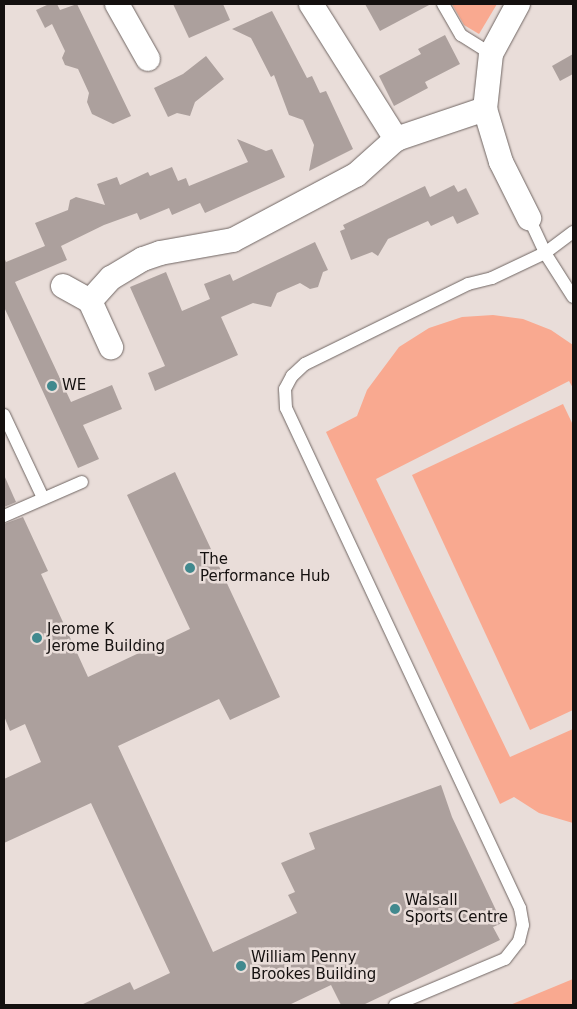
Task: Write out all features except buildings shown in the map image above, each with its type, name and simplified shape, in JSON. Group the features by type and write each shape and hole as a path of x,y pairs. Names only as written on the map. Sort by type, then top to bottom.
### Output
{"street":[{"path":"117,4 148,59"},
{"path":"311,4 396,139"},
{"path":"518,4 491,54 485,109 501,162 529,218"},
{"path":"90,301 111,278 143,258 160,252 233,240 302,206 356,175 396,139 485,109"},
{"path":"63,286 90,301 111,347"}],"lane":[{"path":"443,4 461,35 491,54"},
{"path":"529,218 546,253 573,296"},
{"path":"395,1005 505,959 519,941 523,925 520,908 286,408 286,389 292,376 305,364 468,284 492,278 546,253 573,232"},
{"path":"4,415 43,498"},
{"path":"4,516 82,482"}],"shaded area":[{"path":"452,4 497,4 479,34 464,25"},
{"path":"493,315 523,319 551,330 573,345 573,388 569,381 376,479 510,757 573,729 573,823 539,813 514,797 500,804 326,432 357,416 367,390 399,347 429,328 462,317"},
{"path":"563,404 573,425 573,710 530,730 412,475"},
{"path":"573,979 573,1005 510,1005"}],"place":[{"name":"WE","path":"52,386"},
{"name":"The Performance Hub","path":"190,568"},
{"name":"Jerome K Jerome Building","path":"37,638"},
{"name":"Walsall Sports Centre","path":"395,909"},
{"name":"William Penny Brookes Building","path":"241,966"}]}
